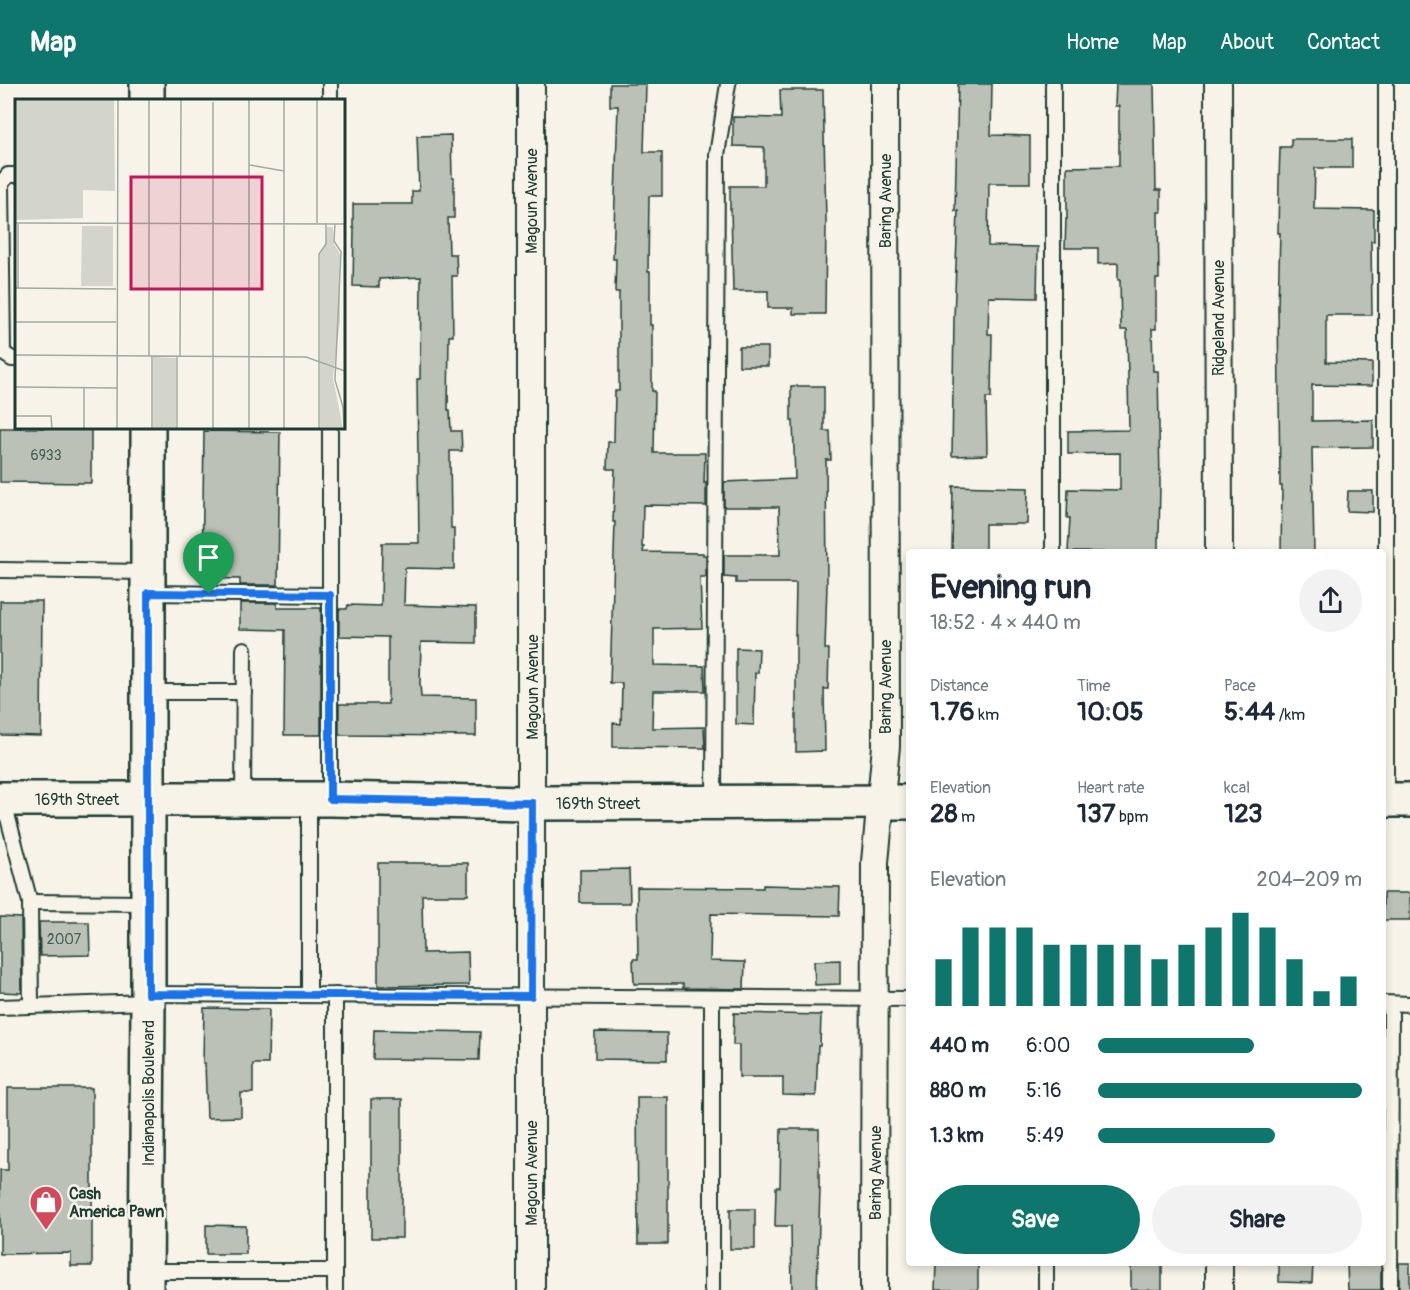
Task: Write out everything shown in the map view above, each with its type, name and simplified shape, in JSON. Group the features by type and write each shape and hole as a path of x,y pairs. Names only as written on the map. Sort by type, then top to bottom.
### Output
{"street":[{"name":"Magoun Avenue","path":"531,84 531,1290"},
{"name":"Baring Avenue","path":"874,1290 875,862 895,802 886,746 885,84"},
{"name":"Ridgeland Avenue","path":"1218,84 1219,549"},
{"name":"Indianapolis Boulevard","path":"146,1281 148,429"},
{"name":"169th Street","path":"1,799 319,799 532,803 895,802"},
{"path":"1219,1266 1219,1290"}],"lane":[{"path":"714,802 717,155 728,84"},
{"path":"1053,84 1053,549"},
{"path":"1386,84 1393,800"},
{"path":"12,175 1,184 3,353 15,359"},
{"path":"309,995 330,595 330,429"},
{"path":"0,570 330,595"},
{"path":"243,799 244,649"},
{"path":"148,692 244,692"},
{"path":"1,799 30,902 31,1006"},
{"path":"30,902 148,903"},
{"path":"0,1006 84,1004 148,998 309,995 906,999"},
{"path":"334,1290 335,995"},
{"path":"712,998 712,1290"},
{"path":"1390,1290 1387,1004 1410,1004"},
{"path":"1046,1266 1046,1290"},
{"path":"146,1281 334,1271"}],"building":[{"path":"610,84 646,84 644,152 662,152 662,196 649,196 648,272 650,272 650,325 652,325 652,391 655,391 654,453 705,453 706,506 643,505 643,552 703,553 706,555 706,577 700,577 702,628 654,629 654,665 704,666 705,691 653,691 652,728 704,727 705,748 613,747 613,723 621,724 622,683 610,683 615,469 607,469 608,442 614,442 615,391 619,391 619,292 615,292 616,259 613,259 618,106 610,106"},
{"path":"958,84 992,84 991,135 1030,136 1030,183 989,183 988,246 1038,247 1037,298 989,297 988,334 992,334 991,398 986,398 987,455 952,456 958,211 955,211"},
{"path":"1116,84 1154,84 1156,190 1161,190 1161,212 1158,212 1159,279 1156,279 1156,329 1152,329 1153,371 1158,371 1160,484 1158,549 1068,549 1070,518 1067,518 1068,489 1120,490 1120,453 1068,454 1068,431 1129,430 1127,330 1121,330 1118,263 1098,264 1098,248 1065,248 1067,167 1119,166 1119,106 1115,106"},
{"path":"780,90 823,90 826,221 825,314 793,314 793,308 768,308 768,291 733,291 730,186 764,186 764,147 733,146 733,117 781,118"},
{"path":"451,135 454,218 448,218 449,254 456,254 457,276 452,276 453,336 449,336 448,410 450,410 451,431 461,431 462,451 450,451 454,569 405,568 404,605 476,607 476,643 421,642 420,683 421,697 476,698 476,736 339,735 339,704 388,704 388,637 339,636 339,609 347,609 348,605 381,606 382,543 419,543 417,379 420,379 421,277 379,279 379,287 353,286 353,204 412,204 412,191 419,191 417,136"},
{"path":"1291,139 1352,139 1352,168 1315,168 1314,209 1374,210 1374,241 1371,241 1372,315 1326,315 1326,362 1372,363 1372,386 1312,385 1312,421 1373,420 1373,447 1312,448 1314,549 1281,549 1279,180 1280,147 1291,147"},
{"path":"739,347 768,347 768,366 739,366"},
{"path":"791,386 824,386 824,431 830,431 831,460 826,460 825,649 829,649 828,689 824,689 825,751 796,752 796,583 736,583 736,578 724,577 724,555 780,555 779,507 724,507 724,482 795,479"},
{"path":"0,428 91,429 91,483 0,482"},
{"path":"204,431 280,432 278,585 240,585 240,579 202,578"},
{"path":"953,486 1028,488 1027,524 985,524 985,549 952,549"},
{"path":"1348,491 1373,491 1373,512 1347,511"},
{"path":"0,601 42,601 41,736 0,735"},
{"path":"240,603 277,603 277,608 321,608 321,735 284,735 285,630 240,629"},
{"path":"736,648 759,649 758,673 755,673 754,725 736,724"},
{"path":"378,863 468,863 468,895 422,895 423,953 468,952 469,985 378,986"},
{"path":"629,869 630,903 580,903 580,870"},
{"path":"763,885 840,887 839,916 711,914 710,961 745,962 744,989 683,988 683,984 634,984 633,959 638,959 637,887 763,888"},
{"path":"1386,893 1410,893 1410,920 1386,920"},
{"path":"0,917 21,918 22,993 0,992"},
{"path":"39,922 89,922 90,955 40,956"},
{"path":"840,960 840,984 815,985 814,961"},
{"path":"204,1008 269,1009 268,1064 253,1064 253,1093 241,1093 241,1117 207,1118 205,1063 203,1063"},
{"path":"734,1013 821,1015 816,1096 783,1095 783,1077 739,1077 739,1045 733,1045"},
{"path":"374,1030 480,1032 479,1060 373,1059"},
{"path":"595,1032 667,1033 667,1060 595,1059"},
{"path":"8,1088 92,1088 92,1266 71,1266 71,1253 0,1254 0,1170 8,1170"},
{"path":"637,1097 668,1097 668,1244 638,1244"},
{"path":"371,1099 402,1099 402,1238 371,1238"},
{"path":"781,1129 819,1129 817,1290 792,1290 791,1226 775,1226 776,1187 780,1187"},
{"path":"730,1209 755,1209 755,1249 730,1249"},
{"path":"206,1225 246,1226 246,1254 206,1254"},
{"path":"1399,1263 1410,1263 1410,1290 1399,1290"},
{"path":"936,1266 978,1266 978,1290 935,1290"},
{"path":"1131,1266 1162,1266 1162,1290 1131,1290"},
{"path":"1279,1266 1313,1266 1312,1283 1279,1282"},
{"path":"1347,1266 1381,1266 1381,1290 1348,1290"}],"place":[{"name":"Cash America Pawn","path":"46,1231"}],"route":[{"path":"148,593 209,594 330,595 330,799 532,803 531,996 148,994 148,593"}]}
